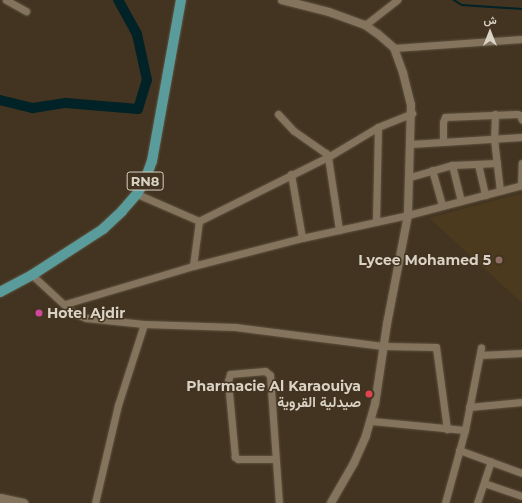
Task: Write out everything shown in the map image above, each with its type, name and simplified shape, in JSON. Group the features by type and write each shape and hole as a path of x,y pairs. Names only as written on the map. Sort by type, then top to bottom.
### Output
{"main road":[{"name":"RN8","path":"0,292 32,275 103,229 137,194 145,180 152,161 182,0"},
{"path":"0,498 23,503"}],"street":[{"path":"6,0 26,11"},
{"path":"282,0 329,12 365,25 378,34 394,48 410,96 412,113 408,215 383,346 372,421 354,463 331,503"},
{"path":"365,25 397,0"},
{"path":"394,48 522,39"},
{"path":"137,194 199,220 328,157 378,127 412,113"},
{"path":"278,114 294,130 322,150 328,157 339,230"},
{"path":"495,114 494,139 500,192"},
{"path":"443,142 443,122 445,117 517,114 520,115 522,120"},
{"path":"376,222 378,127"},
{"path":"411,144 522,137"},
{"path":"410,177 452,165 497,163"},
{"path":"65,304 193,266 302,238 408,215 500,192 521,185 522,163"},
{"path":"478,164 485,195"},
{"path":"452,165 461,201"},
{"path":"432,170 442,206"},
{"path":"292,174 302,238"},
{"path":"193,266 199,220"},
{"path":"32,275 73,313 86,318 144,324 235,327 383,346 436,347 447,429"},
{"path":"95,503 118,405 144,324"},
{"path":"444,503 465,430 480,352 522,353"},
{"path":"275,459 238,459 236,457 228,381 230,374 265,371 269,373 279,503"},
{"path":"469,406 522,402"},
{"path":"372,421 465,430"},
{"path":"459,450 522,472"},
{"path":"477,503 491,461"},
{"path":"484,483 522,497 520,503"}],"shaded area":[{"name":"Lycee Mohamed 5","path":"522,193 522,303 429,218"}],"waterway":[{"path":"0,100 33,108 66,103 138,109 147,80 137,34 118,0"},
{"path":"454,0 462,5 522,9"}],"place":[{"name":"Lycee Mohamed 5","path":"499,260"},
{"name":"Hotel Ajdir","path":"39,313"},
{"name":"Pharmacie Al Karaouiya صيدلية القروية","path":"369,394"}]}
